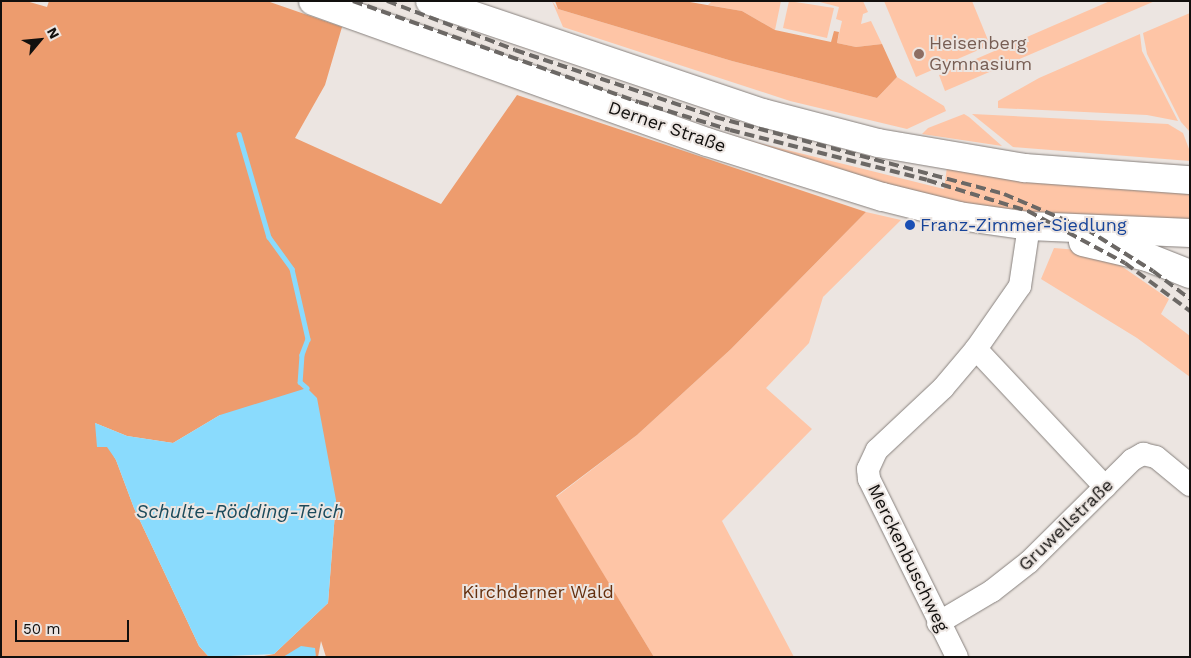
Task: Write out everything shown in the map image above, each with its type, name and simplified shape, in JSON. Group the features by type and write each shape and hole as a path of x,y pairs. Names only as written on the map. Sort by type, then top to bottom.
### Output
{"main road":[{"name":"Derner Straße","path":"313,1 707,142 829,181 959,216 1029,226"},
{"path":"430,1 763,113 878,143 1025,168 1190,180"},
{"path":"1029,226 1190,233"},
{"path":"1029,226 1147,257 1190,274"}],"street":[{"name":"Merckenbuschweg","path":"957,657 938,623 869,479 868,469 877,450 943,388 976,349 1020,286 1029,226"},
{"path":"976,349 1105,487"},
{"name":"Gruwellstraße","path":"938,623 992,591 1029,562 1132,460 1144,454 1156,457 1190,485"}],"shaded area":[{"path":"552,1 558,9 732,61 877,98 897,77 944,106 946,111 907,129 790,101 563,27"},
{"path":"712,1 781,1 775,30 742,11 708,5"},
{"path":"789,1 834,8 827,38 783,28"},
{"path":"816,1 863,1 868,12 863,14 861,24 871,21 882,44 856,47 837,43 842,21 836,19 839,7"},
{"path":"884,1 972,1 990,45 916,77"},
{"path":"1110,1 1155,1 945,91 939,75"},
{"path":"1190,13 1190,132 1181,122 1147,54 1143,33"},
{"path":"1140,34 1142,51 1178,121 1147,115 998,108 998,101 1039,78"},
{"path":"643,109 751,141 944,189 947,167 1190,192 1190,225 1018,215 863,182"},
{"path":"964,114 1002,146 922,134 928,128"},
{"path":"972,114 1168,124 1183,133 1189,149 1190,161 1013,147"},
{"path":"866,212 901,220 823,297 809,343 766,388 812,429 722,521 794,657 654,657 556,497 637,435 731,349"},
{"path":"1054,248 1101,252 1169,299 1161,314 1190,336 1190,377 1137,338 1041,279"}],"green space":[{"name":"Kirchderner Wald","path":"1,1 26,1 47,7 49,1 267,1 342,27 325,85 295,138 441,204 517,95 866,212 731,349 637,435 556,496 654,657 326,657 321,641 318,657 259,657 274,654 328,603 336,500 220,415 173,443 127,436 95,423 116,460 134,508 199,646 209,657 1,657"},
{"path":"555,1 684,1 742,11 775,30 831,42 834,31 839,32 837,43 856,47 882,44 897,77 877,98 732,61 558,9"}],"water":[{"name":"Schulte-Rödding-Teich","path":"307,388 317,398 336,500 328,603 274,654 209,657 199,646 134,508 116,460 107,447 97,447 95,423 127,436 173,443 220,415"},
{"path":"301,646 315,648 316,657 283,657"}],"waterway":[{"path":"239,134 269,237 292,269 308,339 302,355 300,382 307,388"}],"railway":[{"path":"353,1 639,102 730,130 927,180 1028,211 1125,263 1190,311"},
{"path":"387,1 515,50 715,117 1004,194 1086,229 1153,271 1190,299"}],"place":[{"name":"Heisenberg Gymnasium","path":"919,54"},
{"name":"Franz-Zimmer-Siedlung","path":"910,225"}]}
